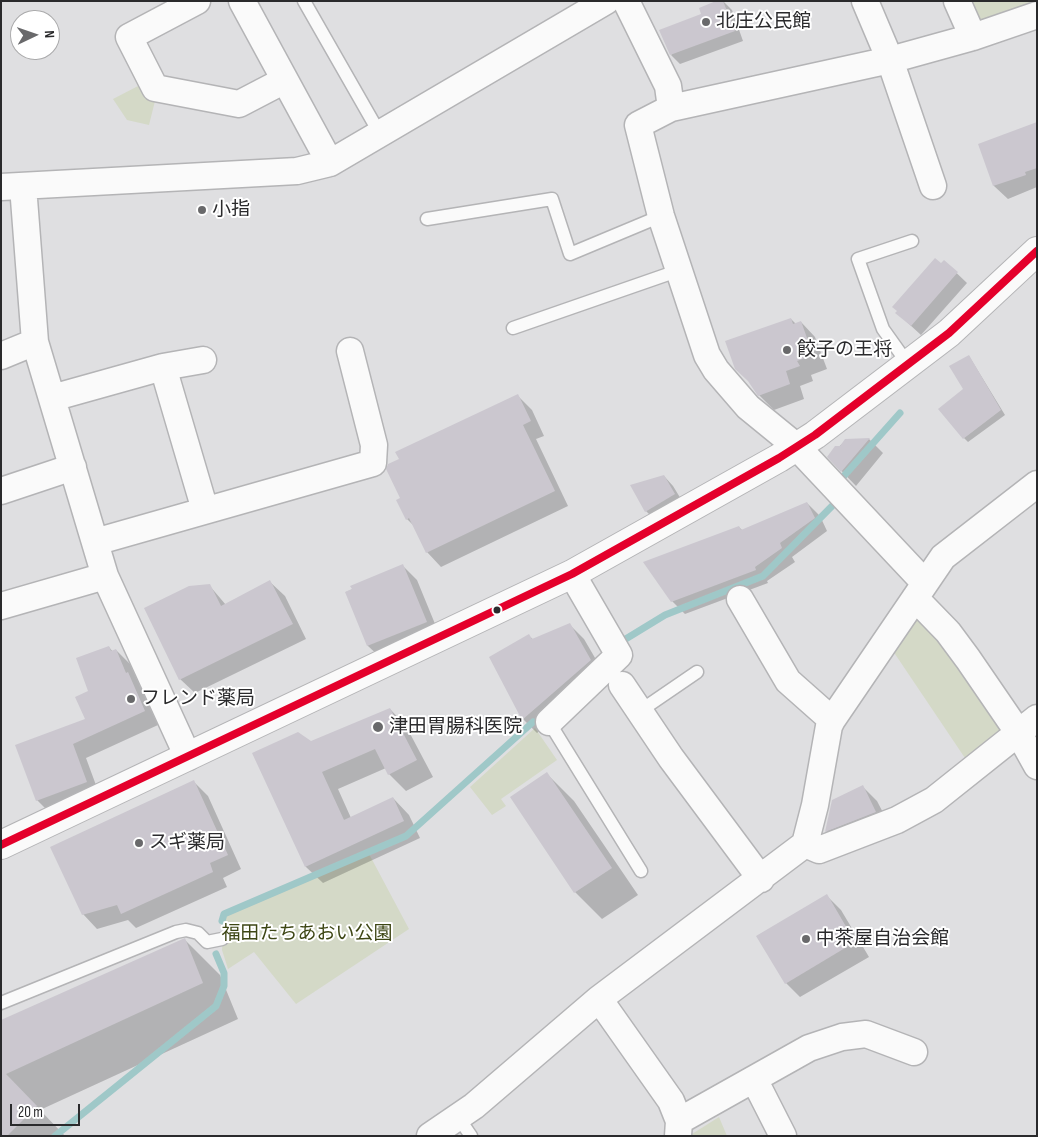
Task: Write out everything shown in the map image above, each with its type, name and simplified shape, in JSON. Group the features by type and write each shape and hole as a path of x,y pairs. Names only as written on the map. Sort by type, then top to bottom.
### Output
{"highway":[{"path":"1,845 572,574 797,447 948,334 1037,251"}],"street":[{"path":"197,1 129,38 155,88 239,104 284,80"},
{"path":"242,1 330,163"},
{"path":"188,757 105,576 35,342 12,187 297,171 330,163 606,1"},
{"path":"626,1 668,86 671,108"},
{"path":"865,1 890,60 933,186"},
{"path":"957,1 973,37"},
{"path":"1037,15 973,37 890,60 671,108 638,125 661,216 707,355 716,370 748,407 797,447 919,590 948,632 1027,725 1037,766"},
{"path":"1,356 35,342"},
{"path":"95,542 372,463 374,445 350,351"},
{"path":"52,398 163,367 203,360"},
{"path":"163,367 205,510"},
{"path":"1,491 73,467"},
{"path":"430,1136 465,1126 474,1106 599,999 761,879 805,844 815,805 828,726 943,557 1033,495"},
{"path":"549,722 619,655 572,574"},
{"path":"1,606 105,576"},
{"path":"740,599 788,681 832,720"},
{"path":"622,685 671,758 761,879"},
{"path":"805,844 819,850 897,820 926,804 1027,725"},
{"path":"599,999 671,1100 678,1129 754,1079 809,1048 842,1037 866,1034 914,1052"},
{"path":"754,1079 783,1136"}],"lane":[{"path":"304,1 380,134"},
{"path":"427,220 552,199 570,254 661,216"},
{"path":"908,364 883,329 858,259 912,241"},
{"path":"513,328 680,270"},
{"path":"640,712 697,672"},
{"path":"549,722 641,871"},
{"path":"1,1003 176,932 186,930 198,934 207,942 222,939"}],"green space":[{"path":"964,1 1036,1 1036,11 983,29"},
{"path":"140,85 155,101 149,125 127,120 113,99"},
{"path":"919,613 1012,732 969,764 893,651"},
{"path":"535,728 557,760 501,799 506,806 492,815 470,787"},
{"name":"福田たちあおい公園","path":"368,852 409,929 296,1004 254,952 228,969 222,950 224,914"},
{"path":"719,1117 727,1136 692,1136 692,1134"}],"building":[{"name":"北庄公民館","path":"716,1 723,1 735,31 670,55 659,30 701,14 699,8"},
{"path":"1037,122 1037,168 1025,172 1026,175 993,186 978,144"},
{"path":"935,258 941,263 944,260 958,272 911,326 895,313 897,311 892,307"},
{"path":"791,318 793,324 801,321 813,355 797,361 800,366 786,371 790,384 758,396 748,381 735,369 725,341"},
{"path":"969,355 1001,410 963,439 938,409 963,389 949,366"},
{"path":"518,394 531,421 523,425 555,491 426,553 409,518 406,520 396,500 400,498 386,469 388,464 399,459 395,452"},
{"path":"870,438 841,472 827,457 835,446 840,446 845,439"},
{"path":"664,475 675,494 645,512 630,485"},
{"path":"807,502 815,518 780,543 782,548 755,567 756,570 671,602 643,562 739,526 741,530"},
{"path":"403,564 427,622 367,646 345,592 352,589 350,586"},
{"path":"270,580 293,624 179,680 144,608 189,586 210,584 221,606"},
{"path":"570,623 591,660 522,720 489,657 529,634 532,639"},
{"path":"109,646 111,651 116,649 145,711 73,744 87,782 36,801 15,745 85,719 75,697 88,691 76,658"},
{"path":"390,708 417,760 388,775 375,749 322,772 344,820 393,797 404,821 305,867 252,753 298,732 311,741"},
{"path":"547,772 612,868 574,893 510,797"},
{"path":"194,780 228,855 210,863 213,872 121,914 117,905 82,915 50,847"},
{"path":"863,785 876,812 825,832 832,800"},
{"name":"中茶屋自治会館","path":"827,894 855,942 785,984 756,936"},
{"path":"185,938 203,983 6,1074 37,1106 7,1136 1,1136 1,1020"}],"waterway":[{"path":"843,477 900,413"},
{"path":"624,640 665,615 763,576 837,501"},
{"path":"222,921 224,914 406,836 533,722"},
{"path":"55,1136 216,1006 224,986 224,973 216,954"}],"transit line":[{"path":"1,845 572,574 779,458 815,435 949,333 1037,251"}],"place":[{"name":"北庄公民館","path":"706,22"},
{"name":"小指","path":"202,210"},
{"name":"餃子の王将","path":"787,350"},
{"name":"フレンド薬局","path":"131,699"},
{"name":"津田胃腸科医院","path":"378,727"},
{"name":"スギ薬局","path":"139,843"},
{"name":"中茶屋自治会館","path":"806,939"}]}
